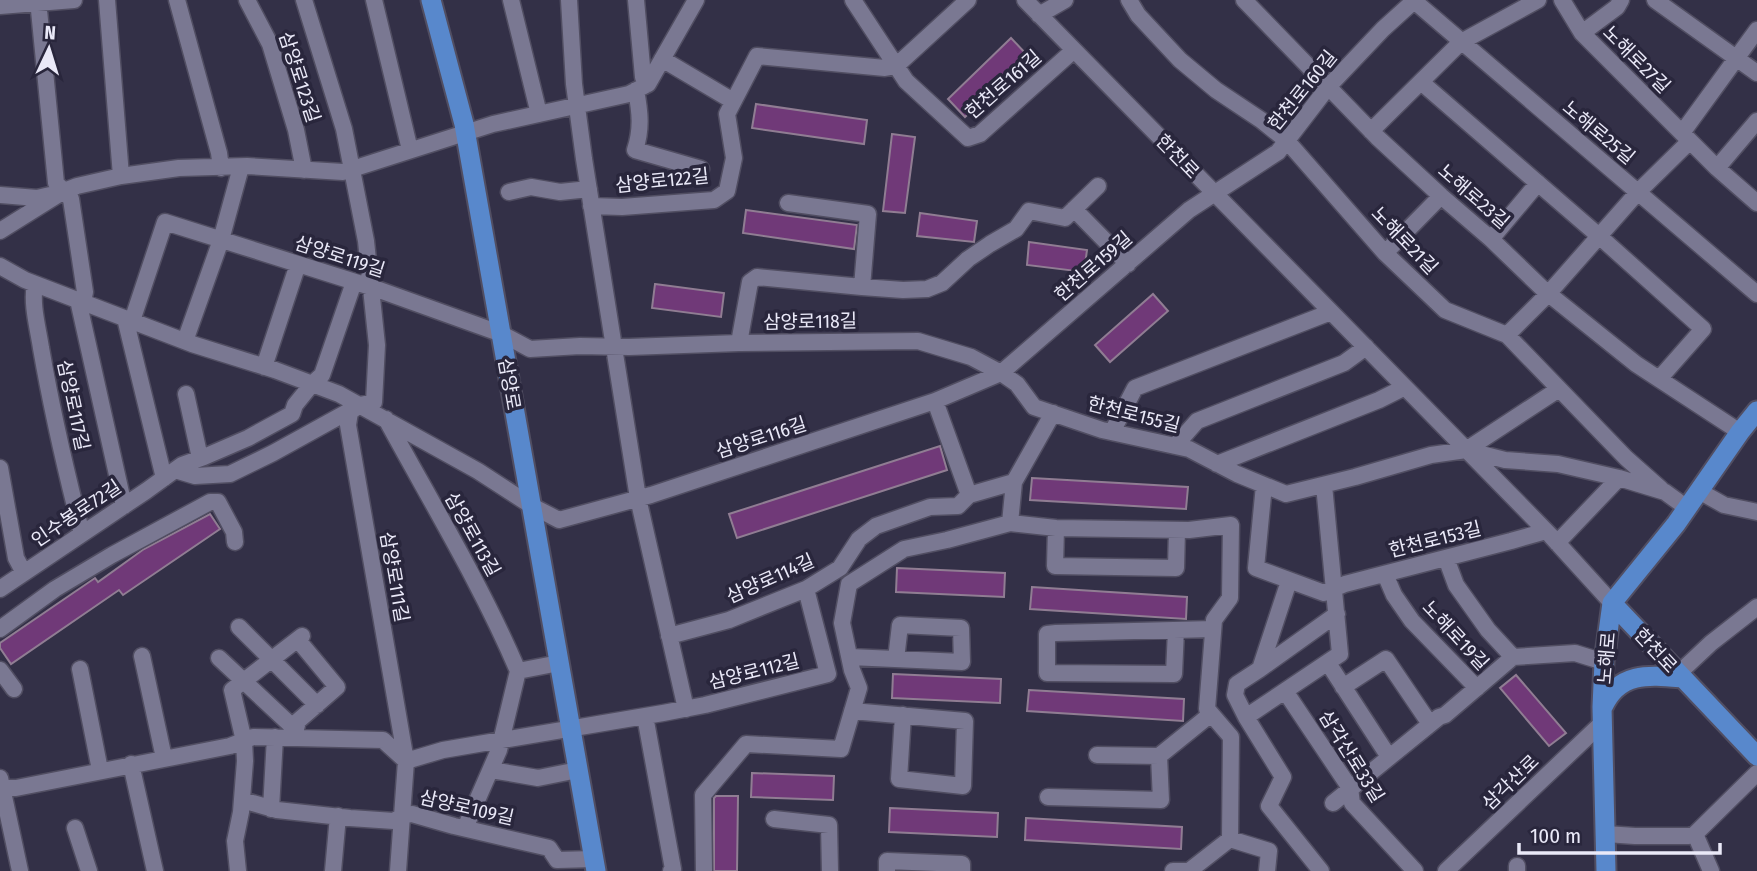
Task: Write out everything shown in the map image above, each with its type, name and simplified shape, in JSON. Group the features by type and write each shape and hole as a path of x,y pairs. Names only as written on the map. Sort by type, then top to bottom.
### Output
{"main road":[{"name":"삼양로","path":"431,0 466,133 595,865"},
{"path":"1612,603 1676,524 1757,411"},
{"name":"노해로","path":"1606,871 1602,715 1604,662 1612,603"},
{"name":"한천로","path":"1612,603 1757,756"},
{"path":"1602,715 1608,695 1622,683 1649,675 1681,676"}],"street":[{"path":"0,6 74,0"},
{"path":"107,0 121,176"},
{"path":"177,0 221,168"},
{"name":"삼양로123길","path":"247,0 270,44 296,130 304,170"},
{"name":"삼양로123길","path":"303,0 344,129 353,168"},
{"path":"374,0 410,150"},
{"path":"512,0 539,114"},
{"name":"삼양로122길","path":"569,0 577,105 614,346"},
{"path":"636,0 643,76 639,140 635,150 701,169"},
{"path":"0,195 37,198 121,176 179,168 241,167 343,172 493,124 629,94 642,87 662,60 696,0"},
{"name":"한천로161길","path":"853,0 906,80 968,138 980,134 1074,50"},
{"path":"896,66 968,0"},
{"name":"한천로","path":"1025,0 1546,531 1612,603"},
{"path":"1039,15 1065,0"},
{"name":"노해로21길","path":"1129,0 1138,15 1180,60 1216,90 1287,141 1385,253 1445,310 1507,335 1626,458 1665,492"},
{"name":"노해로23길","path":"1244,0 1371,131 1548,294 1636,364 1740,432"},
{"name":"한천로160길","path":"1215,194 1278,152 1328,87 1413,0"},
{"name":"노해로25길","path":"1413,0 1757,294"},
{"path":"1371,131 1461,42 1538,0"},
{"name":"노해로27길","path":"1562,0 1582,33 1717,168 1757,203"},
{"path":"1582,33 1617,7 1621,0"},
{"path":"1656,0 1757,73"},
{"path":"38,2 56,183 71,199 85,292 81,301"},
{"path":"1507,335 1548,294 1686,137 1757,30"},
{"name":"삼양로122길","path":"591,206 622,207 714,200 727,191 734,158 727,114 757,56 885,68 896,66"},
{"path":"662,60 733,101"},
{"path":"1420,82 1703,329 1659,379"},
{"path":"1717,168 1754,131"},
{"path":"185,341 222,240 241,167"},
{"path":"128,319 169,474 230,474 360,405 374,402 377,345 366,241 353,168"},
{"path":"1491,239 1538,183"},
{"path":"739,343 750,282 757,277 903,290 927,289 942,283 968,259 1016,229 1029,211 1065,218 1098,186"},
{"name":"삼양로122길","path":"509,192 531,187 560,192 589,189"},
{"path":"0,231 64,191"},
{"name":"한천로159길","path":"1002,373 1189,210 1215,194"},
{"path":"1385,253 1441,196"},
{"path":"788,203 868,214 862,287"},
{"path":"1074,209 1128,264"},
{"name":"삼양로119길","path":"128,319 165,222 371,287 502,334"},
{"path":"264,367 298,264"},
{"path":"0,266 35,284 185,341 339,394 478,471 532,506"},
{"path":"312,384 321,375 354,282"},
{"name":"삼양로117길","path":"35,284 35,310 49,396 82,534"},
{"name":"삼양로117길","path":"81,301 124,506"},
{"path":"1112,432 1135,388 1331,312"},
{"name":"삼양로118길","path":"502,334 530,349 918,341 971,357 1002,373"},
{"path":"614,346 638,498"},
{"path":"1175,446 1197,421 1343,363 1366,347"},
{"name":"삼양로116길","path":"532,506 559,520 638,498 935,401 1002,373"},
{"name":"한천로155길","path":"1002,373 1017,384 1034,407 1112,432 1189,449 1286,494 1431,455 1466,450"},
{"name":"인수봉로72길","path":"0,589 182,464 248,438 292,414 295,405 312,384"},
{"path":"1217,464 1379,400 1405,387"},
{"path":"1466,450 1559,389"},
{"path":"186,394 200,458"},
{"path":"935,401 969,495"},
{"name":"삼양로111길","path":"360,405 351,412 348,425 406,761 398,871"},
{"path":"1010,523 1014,482 1053,413"},
{"name":"삼양로113길","path":"386,419 474,579 518,671"},
{"path":"1466,450 1505,460 1558,464 1619,478 1665,492 1687,508"},
{"path":"0,468 16,558 24,573"},
{"path":"1557,544 1619,478"},
{"name":"삼양로114길","path":"669,636 729,620 806,589 840,568 859,540 876,526 930,507 958,506 969,495 1014,482"},
{"path":"1264,485 1256,568 1324,593 1334,589"},
{"path":"1246,717 1340,654 1324,485"},
{"path":"1699,491 1724,505 1757,512"},
{"name":"삼양로112길","path":"638,498 686,709"},
{"path":"0,628 55,589 210,502 218,502 234,532 234,542"},
{"path":"705,871 703,795 747,744 841,750 859,688 852,670 842,622 849,583 904,549 1010,523 1056,528 1177,530 1231,525 1230,598 1214,620 1208,709 1231,737 1230,839"},
{"path":"1056,528 1055,566 1176,568 1177,530"},
{"name":"한천로153길","path":"1334,589 1546,531"},
{"name":"노해로19길","path":"1446,558 1456,584 1488,629 1513,657"},
{"name":"노해로19길","path":"1385,573 1394,596 1412,621 1477,688"},
{"path":"1260,668 1289,581"},
{"name":"삼양로112길","path":"571,729 686,709 828,674 806,589"},
{"path":"1681,676 1711,643 1751,611 1757,628"},
{"path":"1321,871 1269,806 1283,777 1235,695 1237,684 1337,614"},
{"path":"239,627 317,705"},
{"path":"1176,630 1174,674 1047,673 1047,634 1176,630 1213,629"},
{"path":"238,871 235,841 242,812 245,761 244,741 232,690 300,638 337,687 298,721 295,734"},
{"name":"노해로19길","path":"1333,803 1430,724 1445,715 1513,657 1575,653 1604,662"},
{"path":"142,656 163,758"},
{"path":"850,657 896,659"},
{"path":"219,658 245,681 295,734"},
{"path":"1343,687 1386,659 1430,724"},
{"path":"465,828 499,750 518,671 559,663"},
{"path":"1328,663 1388,757"},
{"path":"80,669 100,771"},
{"path":"0,670 14,688"},
{"name":"삼각산로33길","path":"1285,691 1350,788 1352,803 1415,871"},
{"path":"852,711 903,715 965,721 963,786 899,779 903,715"},
{"path":"1097,755 1159,756 1211,713"},
{"name":"삼각산로","path":"1446,871 1602,715"},
{"path":"645,716 673,869 671,871"},
{"path":"20,871 1,785 16,788 230,746 253,737 295,734 383,740 406,761 443,750 571,729"},
{"path":"271,809 275,737"},
{"path":"1048,797 1161,800 1159,756"},
{"path":"131,764 155,871"},
{"path":"491,770 538,778 578,770"},
{"path":"1606,834 1695,834 1757,773"},
{"name":"삼양로109길","path":"242,800 271,809 394,821 412,814 549,848 557,860 595,865"},
{"path":"333,871 338,816"},
{"path":"774,819 829,825 830,871"},
{"path":"75,828 89,871"},
{"path":"1695,834 1711,871"},
{"path":"1173,871 1189,871 1230,839"},
{"path":"1230,839 1269,851 1267,871"},
{"path":"887,871 887,861 962,864 962,871"}],"building":[{"path":"1011,38 1028,56 965,117 948,99"},
{"path":"756,104 867,120 864,144 752,128"},
{"path":"892,134 915,137 905,213 883,211"},
{"path":"746,210 857,225 854,249 743,233"},
{"path":"920,213 977,221 974,242 917,236"},
{"path":"1029,242 1087,250 1084,272 1027,265"},
{"path":"655,284 724,293 721,317 652,308"},
{"path":"1153,294 1168,311 1110,362 1095,345"},
{"path":"940,446 947,470 737,538 729,514"},
{"path":"1032,478 1188,487 1186,509 1030,500"},
{"path":"210,514 220,529 123,595 119,590 11,664 0,648 0,643 95,578 98,582 144,549"},
{"path":"897,568 1005,573 1004,597 896,592"},
{"path":"1032,587 1187,597 1186,619 1030,609"},
{"path":"893,674 1001,679 1000,703 892,698"},
{"path":"1516,675 1566,733 1549,746 1500,688"},
{"path":"1029,690 1184,699 1183,721 1027,711"},
{"path":"752,773 834,776 833,800 751,797"},
{"path":"716,796 738,796 737,871 714,871"},
{"path":"890,808 998,813 997,837 889,832"},
{"path":"1026,818 1182,827 1181,849 1025,840"}]}
